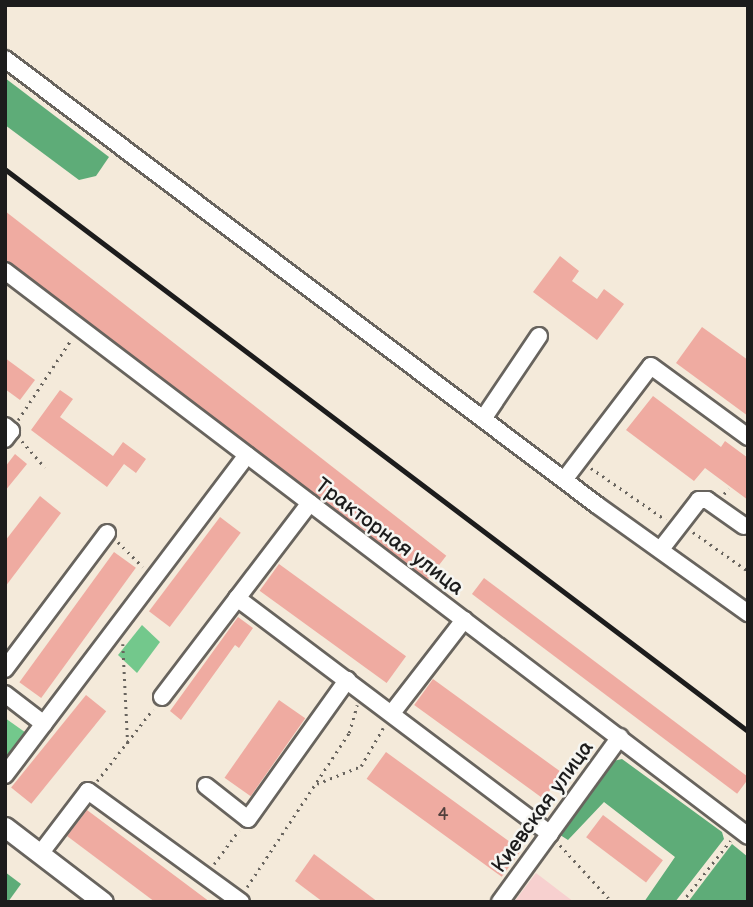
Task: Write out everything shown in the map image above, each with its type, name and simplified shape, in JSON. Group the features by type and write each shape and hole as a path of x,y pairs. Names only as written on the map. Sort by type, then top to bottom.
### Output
{"main road":[{"path":"5,827 103,902"}],"street":[{"path":"5,59 564,480 748,613"},
{"name":"Тракторная улица","path":"5,271 743,833"},
{"path":"483,419 539,336"},
{"path":"564,480 650,366 748,437"},
{"path":"5,775 247,455"},
{"path":"661,549 699,500 707,500 744,526"},
{"path":"162,697 310,503"},
{"path":"5,669 107,533"},
{"path":"237,598 550,834"},
{"path":"392,713 464,620"},
{"path":"206,786 248,819 347,680"},
{"path":"5,694 44,724"},
{"name":"Киевская улица","path":"500,902 620,737"},
{"path":"40,853 88,791 238,902"}],"path":[{"path":"45,467 7,432 79,328"},
{"path":"580,460 748,571"},
{"path":"724,495 728,488"},
{"path":"107,533 139,561 153,581"},
{"path":"120,624 127,670 128,745"},
{"path":"238,902 349,733 361,690"},
{"path":"88,791 128,745 162,697"},
{"path":"317,784 361,766 392,713"},
{"path":"204,877 248,819"},
{"path":"682,902 743,833"},
{"path":"550,834 612,902"}],"shaded area":[{"path":"536,873 574,902 514,902"}],"green space":[{"path":"5,78 109,157 96,176 79,180 5,125"},
{"path":"142,625 160,642 137,673 118,655"},
{"path":"5,718 29,735 11,760 5,756"},
{"path":"622,759 722,832 724,839 675,902 644,902 675,857 604,802 568,840 557,833 609,762"},
{"path":"732,844 748,857 748,902 688,902"},
{"path":"5,872 21,884 8,902 5,902"}],"building":[{"path":"5,211 446,556 423,586 5,259"},
{"path":"560,256 579,271 572,281 597,299 604,289 624,304 597,340 533,292"},
{"path":"702,327 748,360 748,416 676,363"},
{"path":"5,358 35,380 20,400 5,389"},
{"path":"60,390 73,399 60,417 113,456 123,442 146,459 136,473 124,464 107,487 31,430"},
{"path":"653,396 721,447 725,441 748,458 748,500 705,468 694,481 626,430"},
{"path":"15,454 27,464 5,491 5,467"},
{"path":"40,496 61,513 5,587 5,541"},
{"path":"220,517 241,533 170,627 149,611"},
{"path":"114,552 136,568 41,698 19,682"},
{"path":"279,564 406,656 387,683 260,591"},
{"path":"484,578 748,777 737,794 472,594"},
{"path":"238,617 253,628 239,648 235,645 181,720 170,711"},
{"path":"433,679 562,773 544,799 414,705"},
{"path":"86,695 106,711 31,804 11,787"},
{"path":"279,700 305,718 251,796 225,778"},
{"path":"386,752 521,850 502,877 367,779"},
{"path":"87,810 210,902 155,902 67,836"},
{"path":"603,815 663,860 646,882 586,837"},
{"path":"314,854 378,902 323,902 295,881"}],"railway":[{"path":"5,169 748,731"}]}
